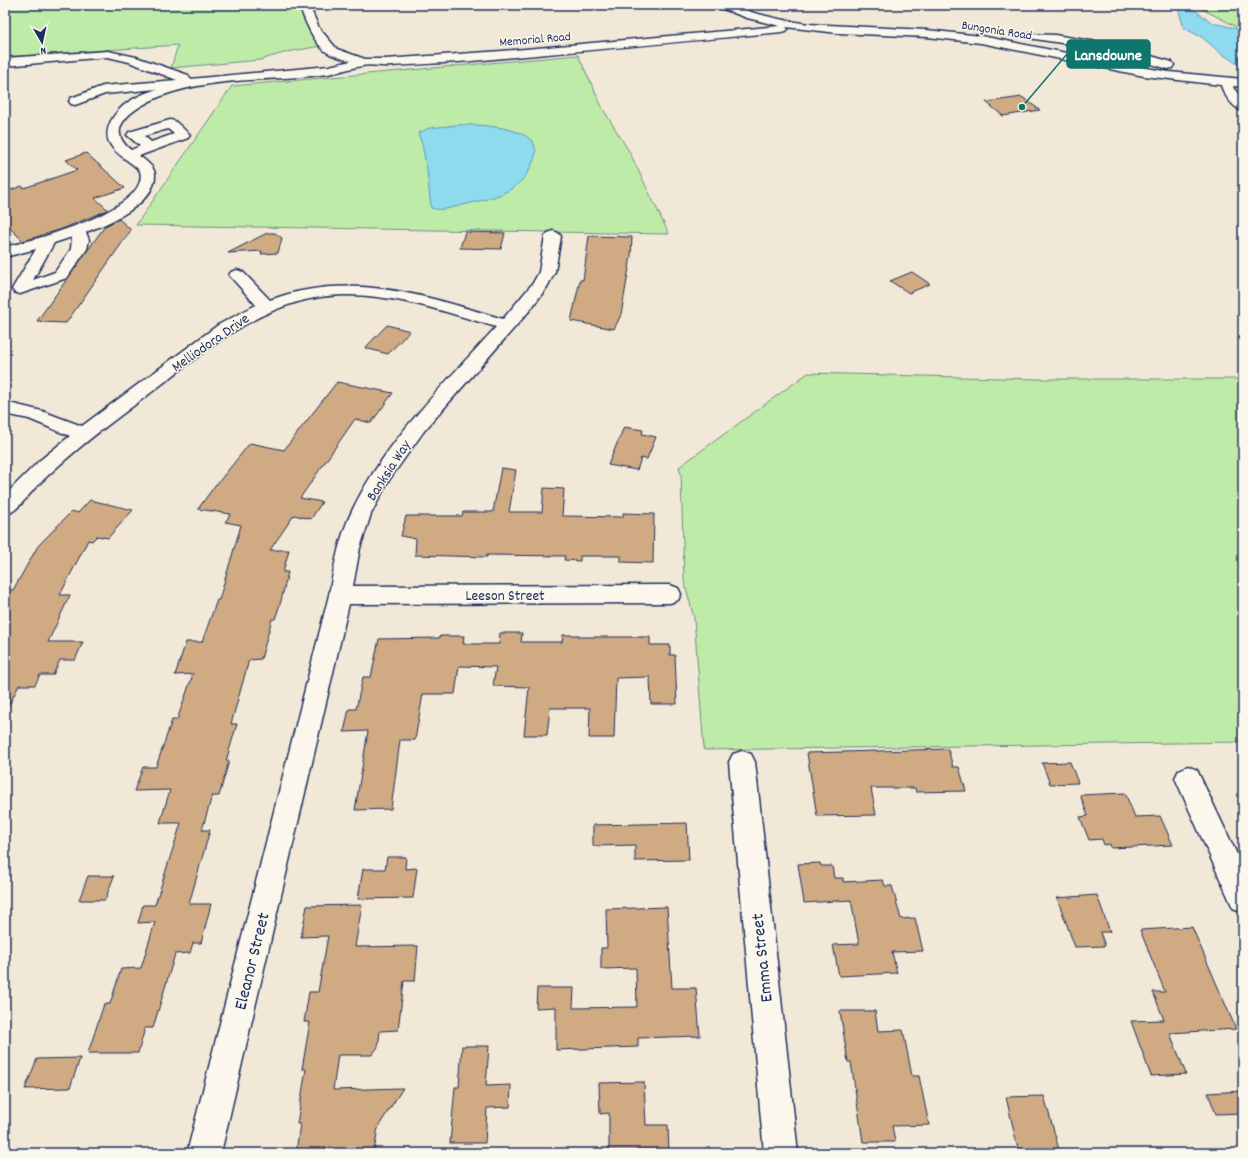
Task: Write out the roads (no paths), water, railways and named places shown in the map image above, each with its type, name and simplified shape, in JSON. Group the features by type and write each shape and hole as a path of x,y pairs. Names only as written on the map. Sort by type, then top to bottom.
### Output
{"street":[{"name":"Memorial Road","path":"304,5 314,29 324,42 334,51 364,62 391,63 442,60 766,31 795,26"},
{"name":"Bungonia Road","path":"722,5 748,15 795,26 957,36 995,41 1152,74 1243,83"},
{"name":"Bungonia Road","path":"1010,34 1055,38 1109,47 1193,72 1207,72 1206,69"},
{"path":"1101,64 1109,47"},
{"path":"5,62 93,54 121,56 178,77 206,81"},
{"path":"5,68 48,58"},
{"path":"75,101 103,90 329,70 364,62"},
{"path":"5,252 48,241 78,231 95,224 136,199 148,181 148,174 145,167 119,147 114,139 113,132 119,116 149,96 183,85 206,81"},
{"path":"1226,82 1228,90 1243,107"},
{"path":"129,155 149,148"},
{"path":"12,289 44,282 61,275 80,249 81,240 78,231"},
{"name":"Banksia Way","path":"297,768 352,541 361,514 378,480 417,427 541,284 547,272 553,236"},
{"path":"12,289 48,241"},
{"path":"237,275 266,306"},
{"name":"Melliodora Drive","path":"5,508 45,465 83,434 224,329 266,306 307,294 338,291 362,291 386,293 417,300 506,325"},
{"path":"5,408 19,410 48,419 83,434"},
{"name":"Leeson Street","path":"340,595 670,594"},
{"name":"Emma Street","path":"742,762 781,1153"},
{"name":"Eleanor Street","path":"204,1153 297,768"},
{"path":"1188,778 1243,898"}],"water":[{"path":"1177,5 1187,5 1213,23 1239,29 1243,32 1243,68 1218,51 1203,38 1184,28"},
{"path":"456,125 496,127 517,132 526,136 534,143 536,152 535,157 528,172 522,180 506,192 488,199 449,208 431,208 427,170 422,144 418,133 430,128"}],"place":[{"name":"Lansdowne","path":"1022,107"}]}
